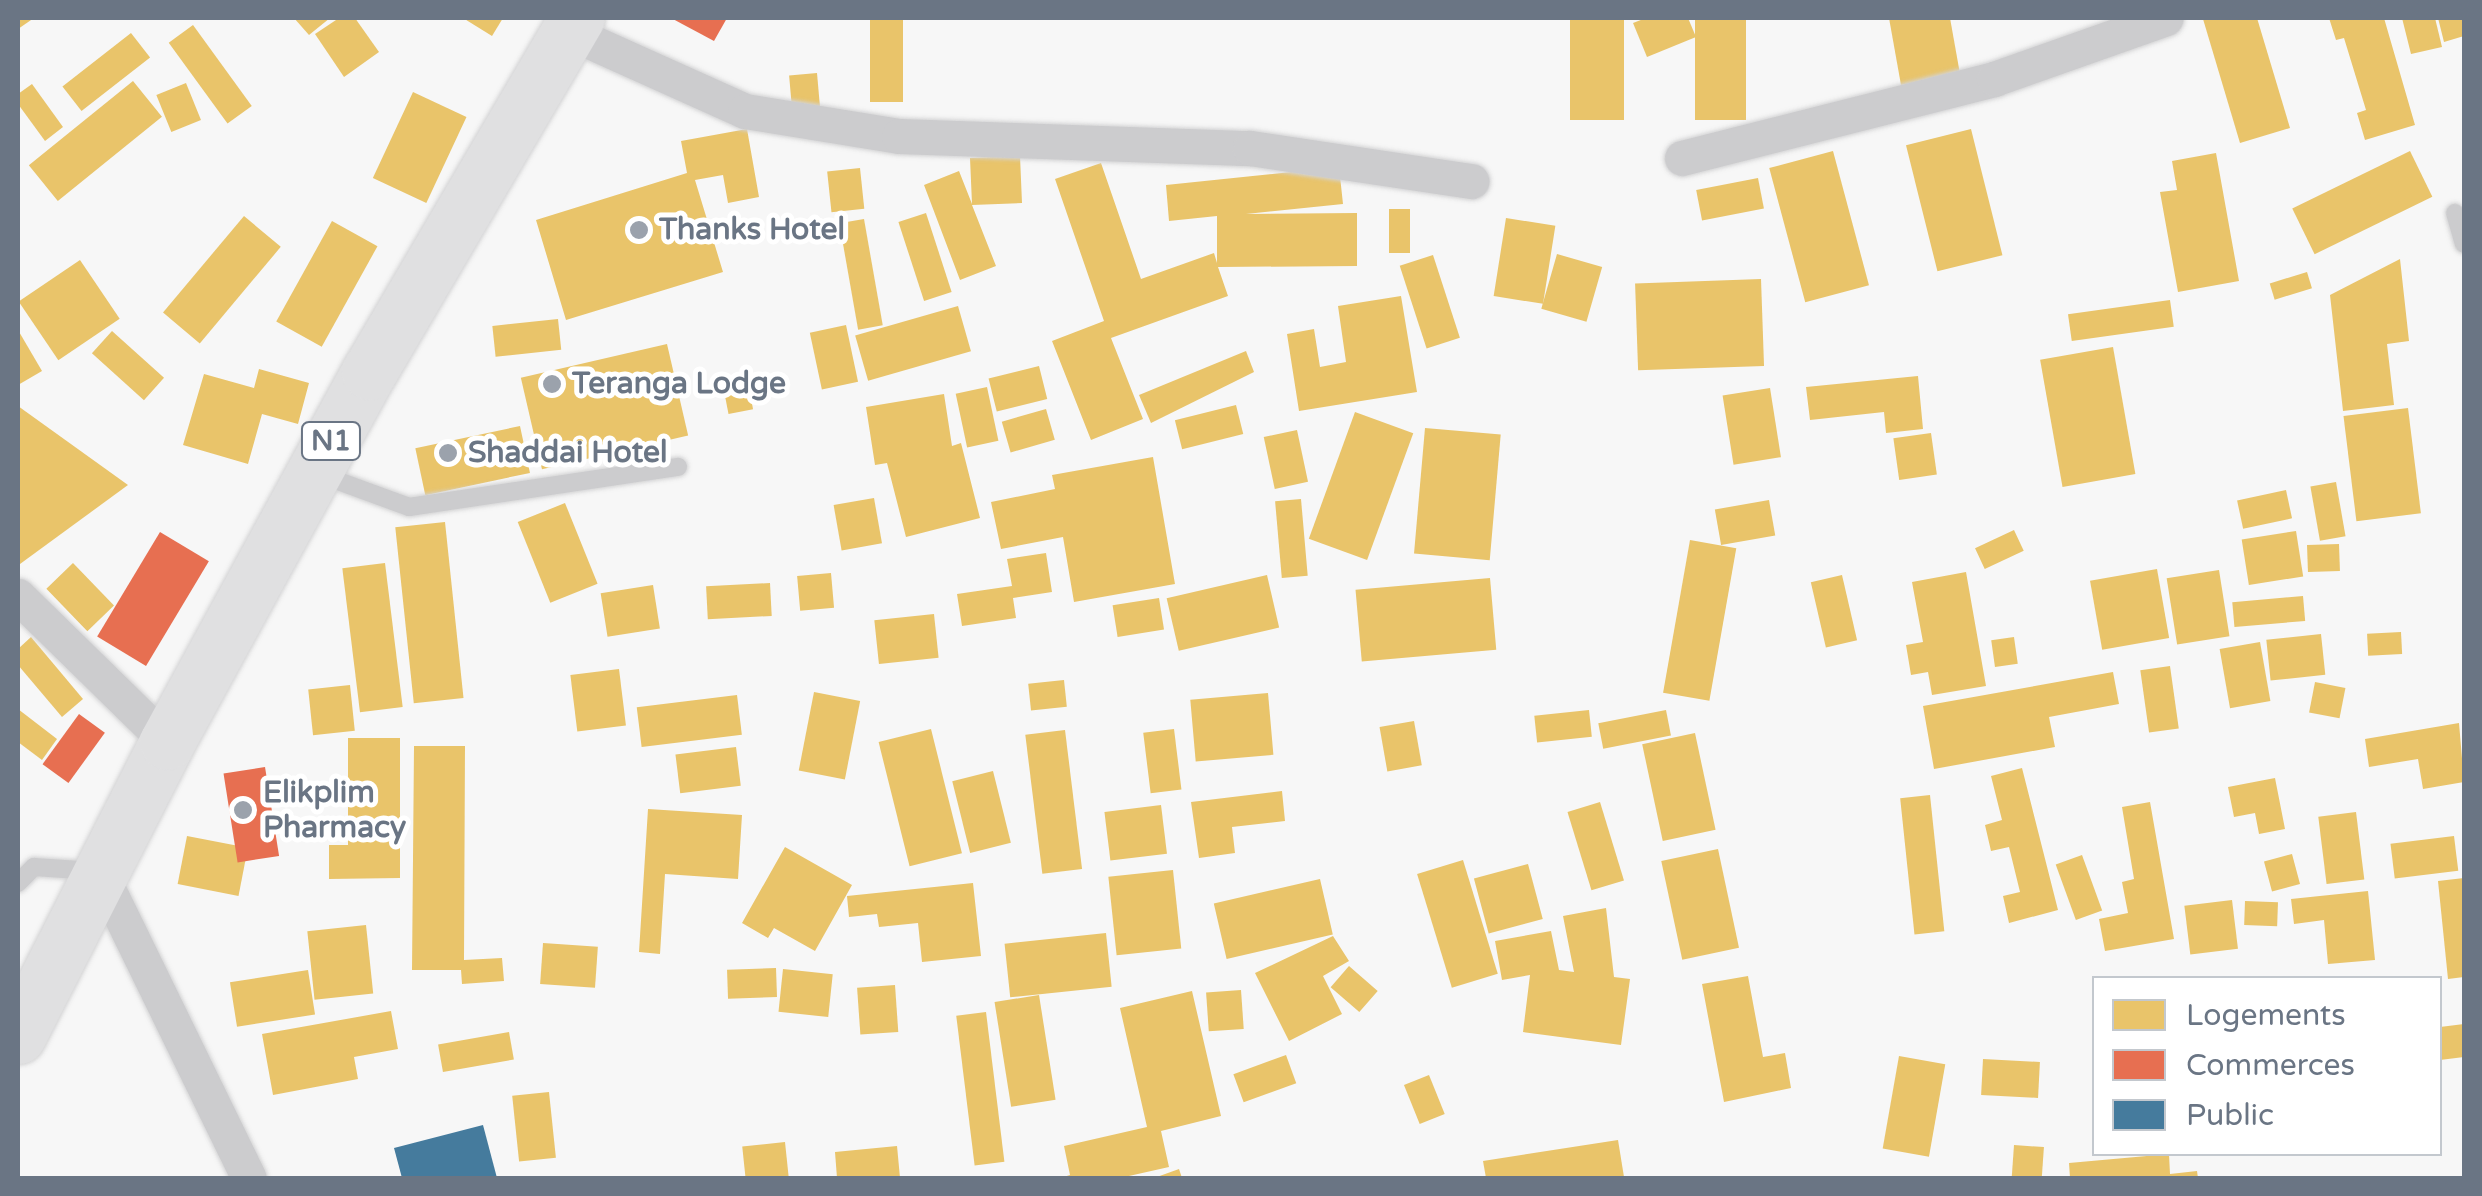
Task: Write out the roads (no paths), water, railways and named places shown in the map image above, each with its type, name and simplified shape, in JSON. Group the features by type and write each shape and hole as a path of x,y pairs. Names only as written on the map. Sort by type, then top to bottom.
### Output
{"highway":[{"name":"N1","path":"18,1036 167,742 314,472 573,25"}],"street":[{"path":"1682,158 1994,79 2166,18"},
{"path":"573,25 745,111 898,136 1250,148 1472,182"},
{"path":"18,596 167,742"},
{"path":"100,873 249,1178"}],"lane":[{"path":"2455,213 2464,244"},
{"path":"314,472 409,507 678,467"},
{"path":"18,882 34,867 79,866 100,873"}],"place":[{"name":"Thanks Hotel","path":"639,230"},
{"name":"Teranga Lodge","path":"552,384"},
{"name":"Shaddai Hotel","path":"448,453"},
{"name":"Elikplim Pharmacy","path":"243,810"}]}
